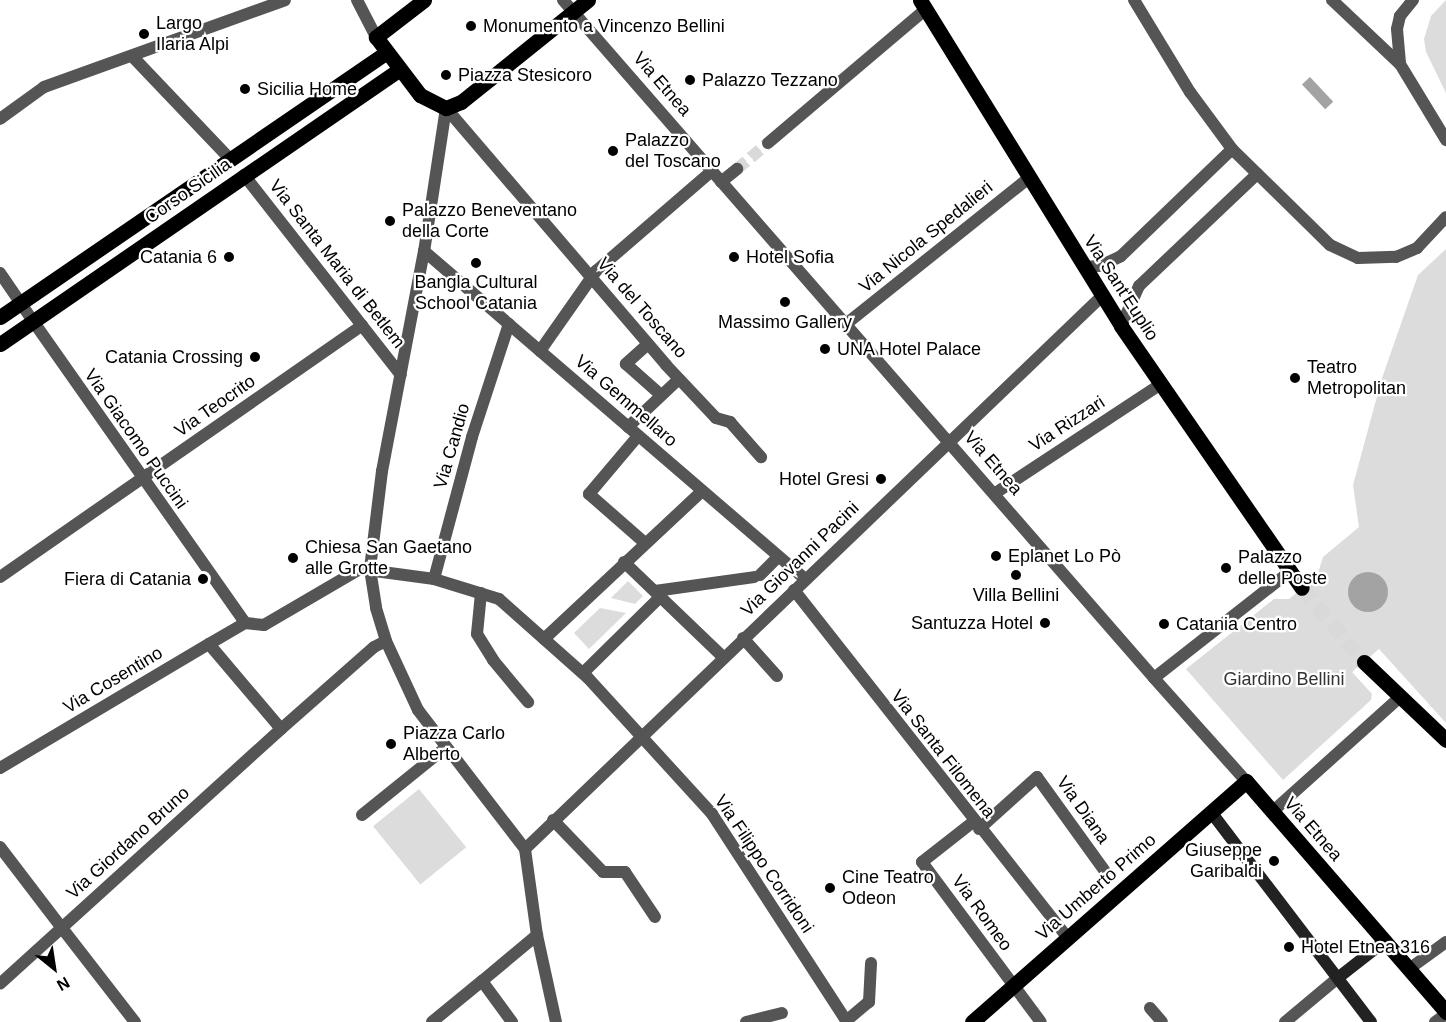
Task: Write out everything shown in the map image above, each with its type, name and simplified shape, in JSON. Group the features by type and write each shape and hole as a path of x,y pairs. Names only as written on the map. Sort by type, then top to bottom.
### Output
{"main road":[{"path":"424,0 376,37 385,53 420,95 446,108 461,102 568,6 588,0"},
{"name":"Via Sant'Euplio","path":"923,5 1121,326 1288,572 1302,588"},
{"name":"Corso Sicilia","path":"0,317 385,53"},
{"name":"Corso Sicilia","path":"0,344 398,70"},
{"path":"1364,662 1399,698 1446,740"},
{"name":"Via Umberto Primo","path":"972,1022 1246,781"},
{"name":"Via Etnea","path":"1246,781 1446,1013"},
{"path":"1211,812 1339,977 1371,1022"},
{"path":"1339,977 1384,941"}],"street":[{"path":"0,119 44,87 285,0"},
{"path":"357,0 376,37"},
{"path":"1134,0 1220,136 1330,245 1358,258 1396,257 1417,248 1446,217"},
{"path":"1332,0 1401,64 1446,140"},
{"path":"1401,64 1397,29 1400,16 1413,0"},
{"path":"768,143 923,5"},
{"name":"Via Etnea","path":"568,6 1246,781"},
{"path":"132,56 230,159"},
{"path":"446,108 424,251 382,471 370,569 376,608 386,641 418,710 525,849 537,935 556,1022"},
{"name":"Via del Toscano","path":"446,108 679,379 716,418 730,422 762,457"},
{"path":"1084,267 1100,266 1121,256 1232,149"},
{"path":"721,182 737,169"},
{"path":"540,351 591,277 712,171"},
{"path":"1121,326 1139,286 1257,174"},
{"name":"Via Santa Maria di Betlem","path":"244,175 401,375"},
{"name":"Via Nicola Spedalieri","path":"846,324 1029,178"},
{"name":"Via Gemmellaro","path":"424,251 805,579"},
{"name":"Via Giacomo Puccini","path":"0,273 245,623"},
{"name":"Via Giovanni Pacini","path":"525,849 640,736 1102,296"},
{"name":"Via Candio","path":"434,579 472,436 509,324"},
{"name":"Via Teocrito","path":"0,577 362,325"},
{"path":"648,344 626,364 662,395"},
{"path":"628,426 679,379"},
{"name":"Via Rizzari","path":"994,494 1161,384"},
{"path":"638,436 589,494 645,543"},
{"path":"544,639 702,491"},
{"path":"585,675 660,594 757,576 778,557"},
{"path":"627,560 723,657"},
{"path":"245,623 264,625 360,569 370,569"},
{"name":"Via Filippo Corridoni","path":"370,569 434,579 499,599 585,675 712,814 847,1021"},
{"path":"1154,678 1288,572"},
{"name":"Via Santa Filomena","path":"794,590 976,825 1068,938"},
{"path":"481,593 477,634 493,660 528,702"},
{"name":"Via Cosentino","path":"5,765 245,623"},
{"path":"743,638 777,676"},
{"path":"209,644 281,729 374,647 386,641"},
{"path":"1272,812 1399,698"},
{"name":"Via Giordano Bruno","path":"0,984 281,729"},
{"path":"362,815 445,748"},
{"name":"Via Diana","path":"976,825 1037,777 1104,870"},
{"path":"553,820 603,872 625,872 655,917"},
{"name":"Via Romeo","path":"976,825 922,862 1041,1022"},
{"path":"0,847 135,1022"},
{"path":"432,1022 537,935"},
{"path":"1409,969 1446,942"},
{"path":"847,1021 869,1002 871,963"},
{"path":"1285,1022 1339,977"},
{"path":"479,983 512,1022"},
{"path":"1149,1008 1162,1022"},
{"path":"746,1022 782,1013"},
{"path":"1435,1022 1446,1013"}],"green space":[{"path":"1446,0 1446,93 1426,52 1424,39 1431,16"},
{"name":"Giardino Bellini","path":"1446,249 1446,723 1379,649 1352,672 1372,694 1371,700 1283,780 1186,669 1274,599 1289,599 1317,576 1323,557 1359,527 1353,485 1382,378 1418,275"},
{"path":"628,581 643,596 635,604 611,598"},
{"path":"600,608 626,613 589,649 574,633"},
{"path":"419,789 466,847 420,884 373,826"}],"shaded area":[{"path":"1310,77 1333,102 1325,109 1302,85"},
{"path":"1368,572 1382,578 1388,592 1382,606 1368,612 1354,606 1348,592 1354,578"}],"tunnel":[{"path":"737,169 768,143"},
{"path":"1302,588 1364,662"}],"place":[{"name":"Monumento a Vincenzo Bellini","path":"471,26"},
{"name":"Largo Ilaria Alpi","path":"144,34"},
{"name":"Piazza Stesicoro","path":"446,75"},
{"name":"Palazzo Tezzano","path":"690,80"},
{"name":"Sicilia Home","path":"245,89"},
{"name":"Palazzo del Toscano","path":"613,151"},
{"name":"Palazzo Beneventano della Corte","path":"390,221"},
{"name":"Catania 6","path":"229,257"},
{"name":"Hotel Sofia","path":"734,257"},
{"name":"Bangla Cultural School Catania","path":"476,263"},
{"name":"Massimo Gallery","path":"785,302"},
{"name":"UNA Hotel Palace","path":"825,349"},
{"name":"Catania Crossing","path":"255,357"},
{"name":"Teatro Metropolitan","path":"1295,378"},
{"name":"Hotel Gresi","path":"881,479"},
{"name":"Eplanet Lo Pò","path":"996,556"},
{"name":"Chiesa San Gaetano alle Grotte","path":"293,558"},
{"name":"Palazzo delle Poste","path":"1226,568"},
{"name":"Villa Bellini","path":"1016,575"},
{"name":"Fiera di Catania","path":"203,579"},
{"name":"Santuzza Hotel","path":"1045,623"},
{"name":"Catania Centro","path":"1164,624"},
{"name":"Piazza Carlo Alberto","path":"391,744"},
{"name":"Giuseppe Garibaldi","path":"1274,861"},
{"name":"Cine Teatro Odeon","path":"830,888"},
{"name":"Hotel Etnea 316","path":"1289,947"}]}
